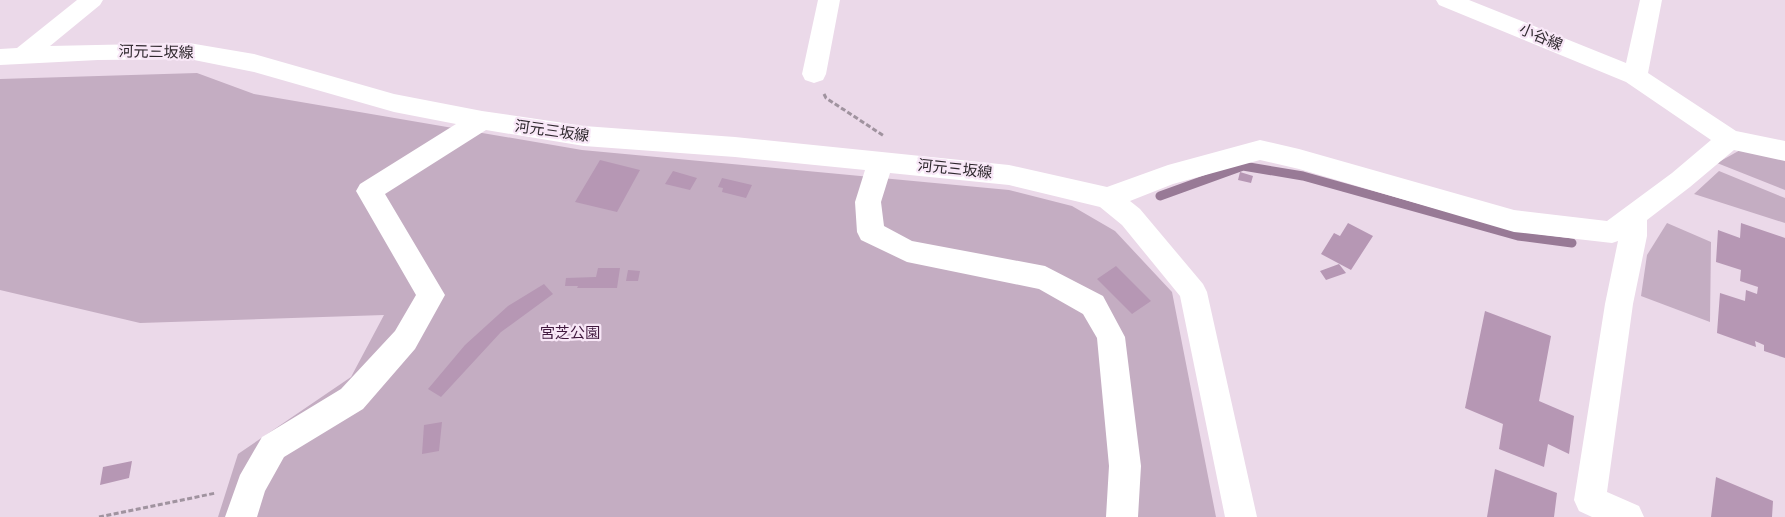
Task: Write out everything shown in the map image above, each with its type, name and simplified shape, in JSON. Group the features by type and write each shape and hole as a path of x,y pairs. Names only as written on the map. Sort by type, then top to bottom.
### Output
{"street":[{"path":"11,57 92,0"},
{"path":"814,74 829,0"},
{"name":"小谷線","path":"1448,0 1635,76 1729,139"},
{"path":"1635,76 1651,0"},
{"name":"河元三坂線","path":"11,57 98,52 189,51 254,63 394,103 482,120 584,136 735,147 886,151 1009,174 1108,198"},
{"path":"241,517 251,486 273,447 352,399 405,340 431,295 369,191 482,120"},
{"path":"1108,198 1168,175 1260,150 1299,159 1514,221 1612,232 1729,139 1785,151"},
{"path":"886,151 868,202 871,232 907,250 1045,278 1094,305 1112,337 1125,466 1122,517"},
{"path":"1108,198 1131,216 1193,292 1242,517"},
{"path":"1628,517 1589,508 1619,304 1633,236 1634,216"}],"path":[{"path":"814,74 826,98 886,151"},
{"path":"99,517 251,486"}],"green space":[{"name":"宮芝公園","path":"197,73 254,94 582,150 1009,190 1072,206 1115,231 1172,292 1216,517 218,517 238,454 351,377 384,315 140,323 0,290 0,79"},
{"path":"1742,149 1785,155 1785,190 1717,163"},
{"path":"1719,171 1785,198 1785,223 1694,194"},
{"path":"1667,223 1711,242 1710,322 1641,296 1647,255"}],"building":[{"path":"600,160 640,170 617,212 575,202"},
{"path":"673,171 697,178 690,190 665,184"},
{"path":"1240,172 1253,176 1251,183 1238,180"},
{"path":"722,178 752,185 746,198 722,192 723,188 718,187"},
{"path":"1348,223 1373,236 1351,270 1321,254 1334,233 1340,236"},
{"path":"1741,223 1785,238 1785,358 1764,351 1764,345 1755,341 1756,347 1717,333 1720,293 1745,301 1746,290 1757,294 1758,287 1740,281 1741,270 1716,262 1718,230 1740,238"},
{"path":"1339,264 1346,273 1326,280 1320,271"},
{"path":"1116,266 1151,301 1132,314 1097,279"},
{"path":"598,268 620,268 617,288 577,288 578,286 565,286 566,278 596,277"},
{"path":"628,270 640,271 638,281 626,281"},
{"path":"544,284 553,294 501,332 441,397 428,389 465,345 508,306"},
{"path":"1485,311 1551,336 1539,401 1574,416 1569,454 1548,444 1544,467 1499,449 1503,424 1465,408"},
{"path":"442,422 439,451 422,454 424,425"},
{"path":"132,461 129,478 100,485 103,467"},
{"path":"1495,469 1557,493 1554,517 1487,517"},
{"path":"1716,477 1773,501 1772,517 1711,517"}],"waterway":[{"path":"1160,196 1243,166 1303,176 1518,236 1572,243"}]}
